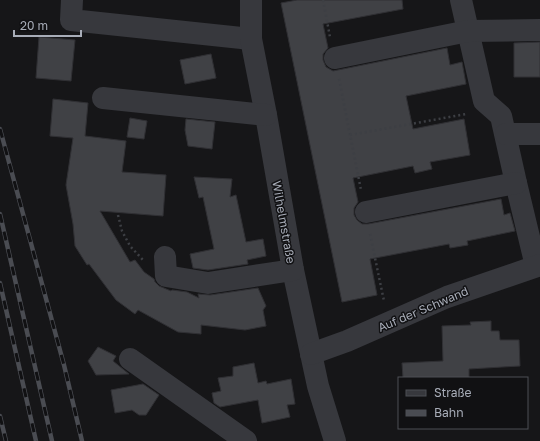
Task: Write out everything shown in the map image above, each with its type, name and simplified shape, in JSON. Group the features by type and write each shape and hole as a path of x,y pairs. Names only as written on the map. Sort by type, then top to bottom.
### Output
{"street":[{"path":"72,0 71,20 251,39"},
{"name":"Wilhelmstraße","path":"251,0 251,39 293,270 318,386 335,441"},
{"name":"Auf der Schwand","path":"311,354 347,341 447,297 538,265 516,183 501,116 484,101 461,0"},
{"path":"335,58 468,31 540,30"},
{"path":"103,98 266,115"},
{"path":"506,134 540,134"},
{"path":"366,212 516,183"},
{"path":"166,266 208,283 293,270"},
{"path":"130,359 246,441"}],"path":[{"path":"323,0 388,323"},
{"path":"350,136 493,109"},
{"path":"118,215 122,231 130,246 142,259 166,266"}],"building":[{"path":"297,0 402,0 403,9 323,24 328,48 323,54 323,60 326,67 333,71 447,48 450,65 462,62 466,84 406,96 413,129 464,119 470,155 430,162 432,169 415,173 413,166 353,178 358,202 354,208 354,215 357,220 362,224 368,224 501,199 504,215 510,213 515,231 467,241 468,245 450,248 449,244 370,259 377,295 342,302 281,3"},
{"path":"39,37 75,40 71,81 36,78"},
{"path":"540,42 540,77 514,77 514,43"},
{"path":"211,54 216,78 185,84 180,60"},
{"path":"53,99 88,103 85,136 126,141 122,172 166,175 163,216 100,211 130,262 135,260 144,272 154,279 159,286 171,291 187,292 199,298 198,294 210,295 258,288 266,306 263,310 266,326 245,330 201,325 201,334 178,332 138,310 135,314 116,300 89,264 87,265 75,246 73,224 66,185 73,138 50,136"},
{"path":"130,118 147,121 144,139 127,137"},
{"path":"186,119 215,122 212,149 188,146 185,130"},
{"path":"194,177 232,179 230,197 236,195 246,242 263,239 266,256 247,260 248,264 208,270 193,268 190,254 214,249 203,197 199,198"},
{"path":"491,321 491,331 499,331 500,340 519,340 520,366 469,369 469,377 403,377 402,363 443,361 442,326 471,325 470,322"},
{"path":"98,347 116,356 113,361 129,374 96,375 88,361"},
{"path":"254,363 258,383 266,381 267,384 291,379 295,404 287,405 290,417 262,423 258,400 220,407 214,403 212,393 221,391 218,378 233,376 233,367"},
{"path":"143,384 159,395 146,415 139,415 132,410 115,413 111,390"}],"railway":[{"path":"0,129 64,365 82,441"},
{"path":"0,214 52,441"},
{"path":"0,283 36,441"},
{"path":"0,416 6,441"}]}
